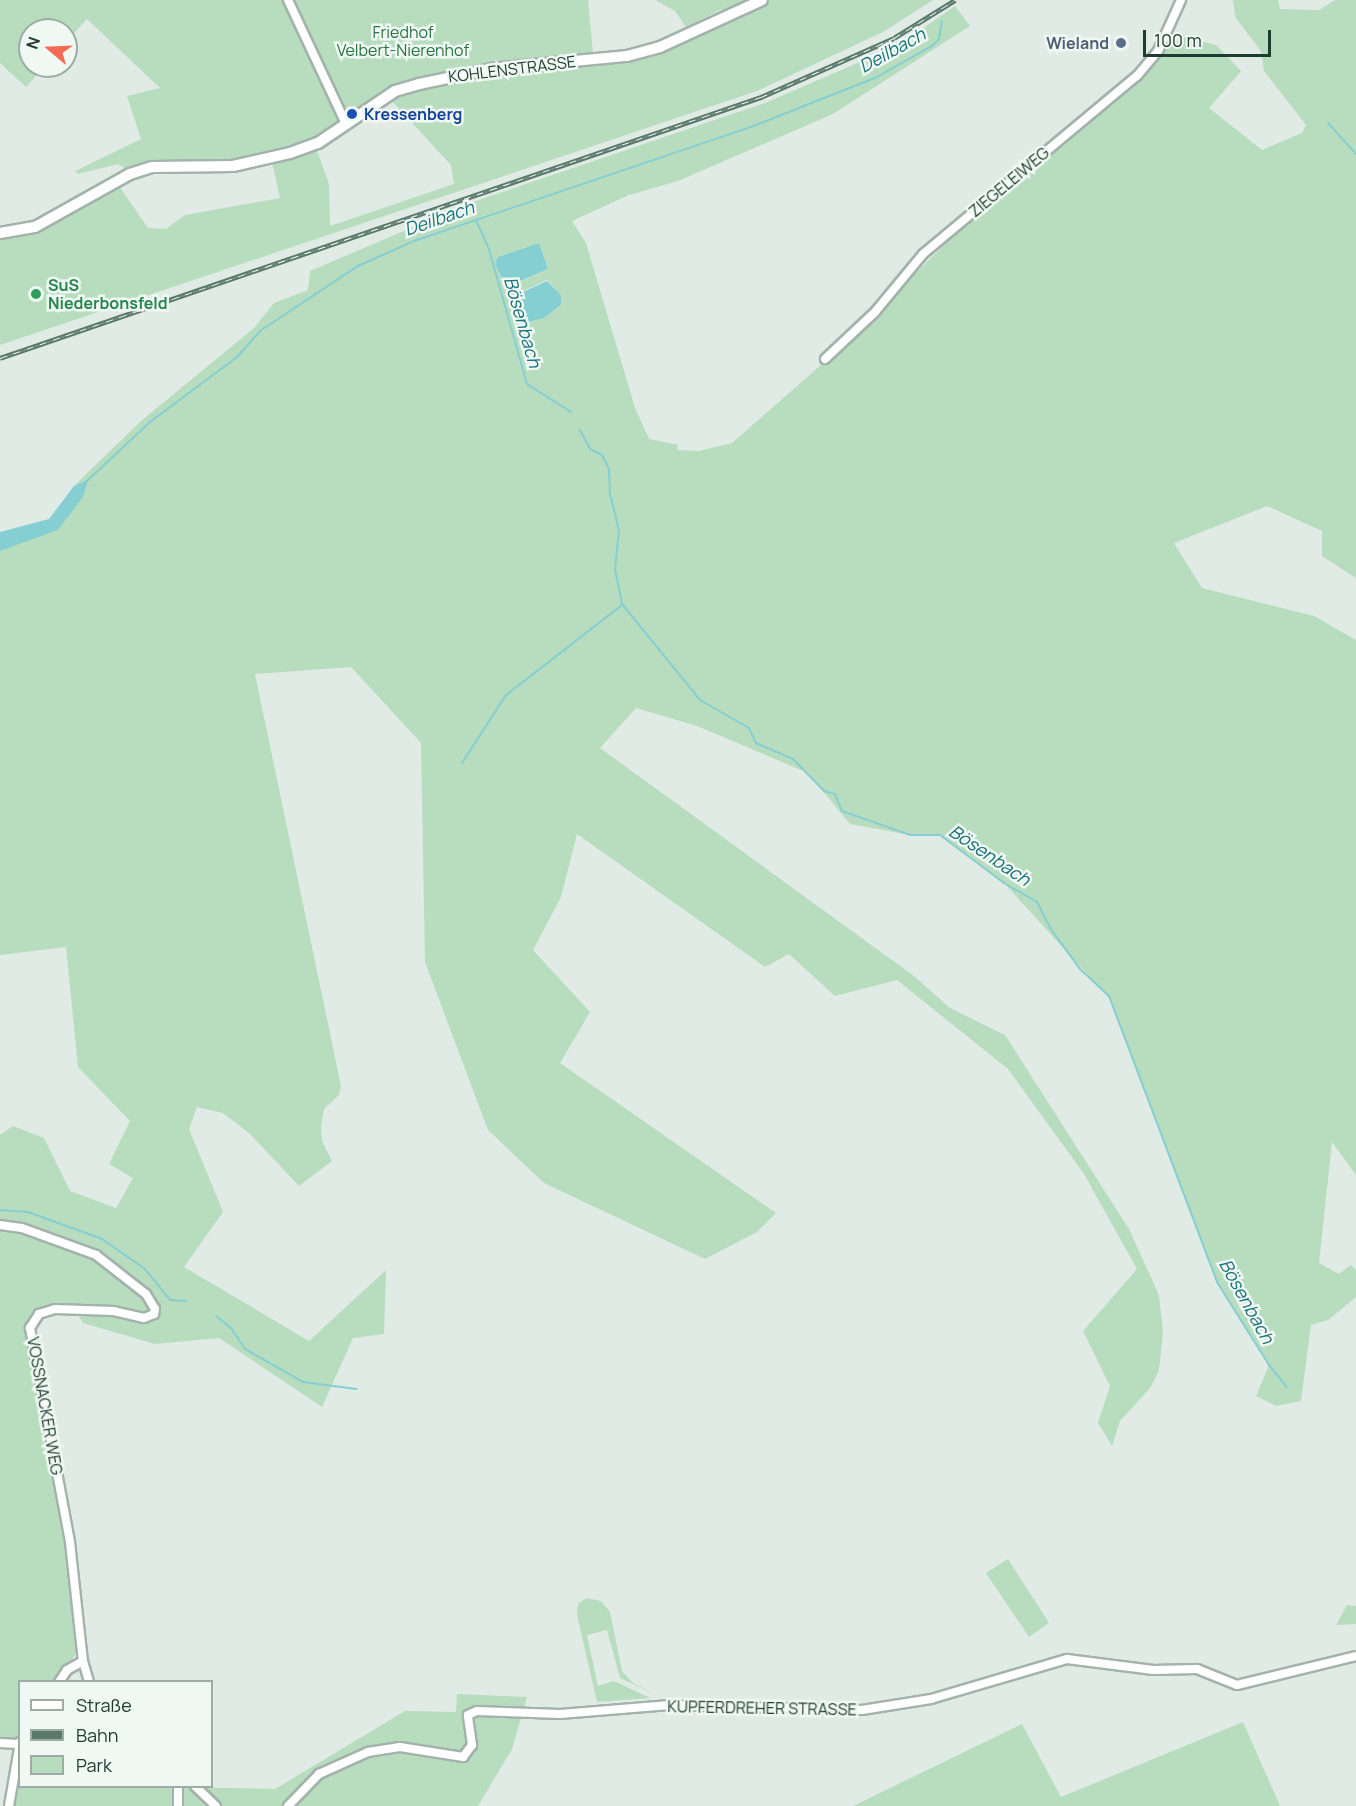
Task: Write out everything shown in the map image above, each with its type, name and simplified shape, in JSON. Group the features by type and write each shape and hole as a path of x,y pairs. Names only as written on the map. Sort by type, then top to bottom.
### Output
{"main road":[{"name":"KOHLENSTRASSE","path":"0,233 35,227 130,174 152,167 260,161 318,142 373,103 419,84 491,69 627,56 660,47 762,0"}],"street":[{"path":"288,0 346,124"},
{"name":"ZIEGELEIWEG","path":"825,359 876,312 923,254 1137,76 1158,51 1181,0"},
{"name":"VOSSNACKER WEG","path":"0,1225 22,1228 96,1255 146,1294 155,1309 154,1314 144,1318 114,1311 55,1309 39,1314 30,1328 70,1542 83,1661"},
{"name":"KUPFERDREHER STRASSE","path":"288,1806 319,1774 374,1750 400,1747 463,1757 472,1745 468,1715 477,1711 560,1714 664,1705 862,1710 931,1699 1067,1659 1153,1670 1197,1669 1242,1685 1356,1656"},
{"path":"60,1680 67,1670 83,1661 88,1680"},
{"path":"0,1743 18,1743"},
{"path":"9,1806 18,1749"},
{"path":"178,1788 178,1806"},
{"path":"197,1788 216,1806"}],"green space":[{"path":"0,0 286,0 338,122 317,137 249,159 130,171 118,164 78,174 75,171 141,139 127,96 160,88 87,19 78,29 78,18 18,18 18,78 34,78 26,87 0,63"},
{"name":"Friedhof Velbert-Nierenhof","path":"291,0 588,0 593,53 478,64 409,81 379,93 346,117"},
{"path":"655,0 933,0 883,32 757,91 0,345 0,237 20,237 119,186 148,228 166,229 185,215 280,198 272,162 316,148 329,184 330,226 454,184 451,165 390,99 437,84 647,57 728,21 722,9 686,27 675,11"},
{"path":"1233,0 1278,0 1280,9 1319,10 1335,0 1356,0 1356,578 1322,556 1322,531 1267,506 1174,543 1202,588 1314,616 1356,640 1356,1175 1332,1142 1319,1263 1339,1274 1351,1265 1356,1270 1356,1297 1328,1320 1311,1325 1301,1401 1276,1406 1256,1396 1269,1365 1217,1282 1110,999 1004,883 941,835 910,835 850,824 808,773 697,726 636,708 600,748 914,976 950,1008 1005,1035 1129,1229 1159,1295 1163,1332 1159,1370 1151,1387 1120,1421 1112,1446 1098,1423 1110,1386 1083,1331 1137,1269 1084,1174 1008,1069 897,980 835,996 789,954 765,967 577,834 561,897 533,950 590,1012 560,1063 776,1213 757,1232 705,1259 544,1183 488,1130 425,962 421,743 351,667 255,674 341,1086 339,1095 324,1109 321,1127 322,1141 332,1161 299,1186 249,1133 223,1113 197,1107 189,1129 223,1212 184,1267 309,1341 386,1270 384,1334 353,1338 322,1407 219,1338 155,1344 83,1323 73,1306 41,1309 28,1329 69,1548 78,1651 57,1680 18,1680 18,1738 13,1747 0,1745 0,1135 13,1126 44,1138 70,1191 116,1208 133,1178 109,1164 130,1121 78,1067 66,947 0,955 0,548 58,530 87,481 74,486 141,421 254,328 274,303 308,290 310,271 467,204 765,103 899,45 955,6 970,26 833,114 678,181 629,195 572,221 586,243 635,408 649,439 678,445 677,450 699,451 732,443 830,357 982,208 1150,64 1166,46 1185,37 1216,45 1241,71 1209,108 1262,150 1302,133 1306,125 1264,71 1261,51 1235,17","holes":["539,243 548,269 511,286 504,285 495,264 498,257","547,280 561,295 561,305 544,318 516,325 510,297"]},
{"path":"1008,1559 1049,1623 1029,1637 986,1573"},
{"path":"586,1598 601,1601 610,1612 622,1671 633,1683 661,1697 620,1678 607,1630 587,1635 598,1686 614,1681 650,1698 597,1702 577,1615 578,1604"},
{"path":"1347,1605 1356,1606 1356,1624 1336,1625"},
{"path":"457,1694 527,1697 512,1749 478,1806 179,1806 180,1788 275,1789 405,1711 456,1712"},
{"path":"1243,1722 1280,1806 853,1806 1022,1724 1061,1797"},
{"path":"18,1754 18,1788 176,1788 176,1806 10,1806"}],"water":[{"path":"539,243 548,269 511,285 504,284 495,264 498,257"},
{"path":"547,281 561,295 561,305 544,318 516,325 510,298"},
{"path":"88,480 83,497 58,530 0,551 0,532 49,519 74,486"}],"waterway":[{"name":"Deilbach","path":"86,482 150,422 236,358 260,331 358,266 414,241 751,127 875,78 932,46 939,39 942,21"},
{"path":"1328,123 1356,154"},
{"name":"Bösenbach","path":"476,220 489,249 527,384 571,412"},
{"name":"Bösenbach","path":"580,430 590,449 602,455 609,469 610,494 619,530 615,570 622,604 700,700 749,728 756,743 793,759 824,791 835,794 842,811 910,835 940,835 1004,883 1037,902 1050,928 1080,969 1109,996 1217,1282 1269,1365 1287,1387"},
{"path":"462,763 506,695 622,605"},
{"path":"0,1210 28,1212 102,1239 145,1269 170,1300 186,1301"},
{"path":"216,1316 231,1328 245,1349 303,1382 357,1389"}],"railway":[{"path":"0,358 761,97 894,38 955,0"}],"place":[{"name":"Wieland","path":"1121,43"},
{"name":"Kressenberg","path":"352,114"},
{"name":"SuS Niederbonsfeld","path":"36,294"}]}
